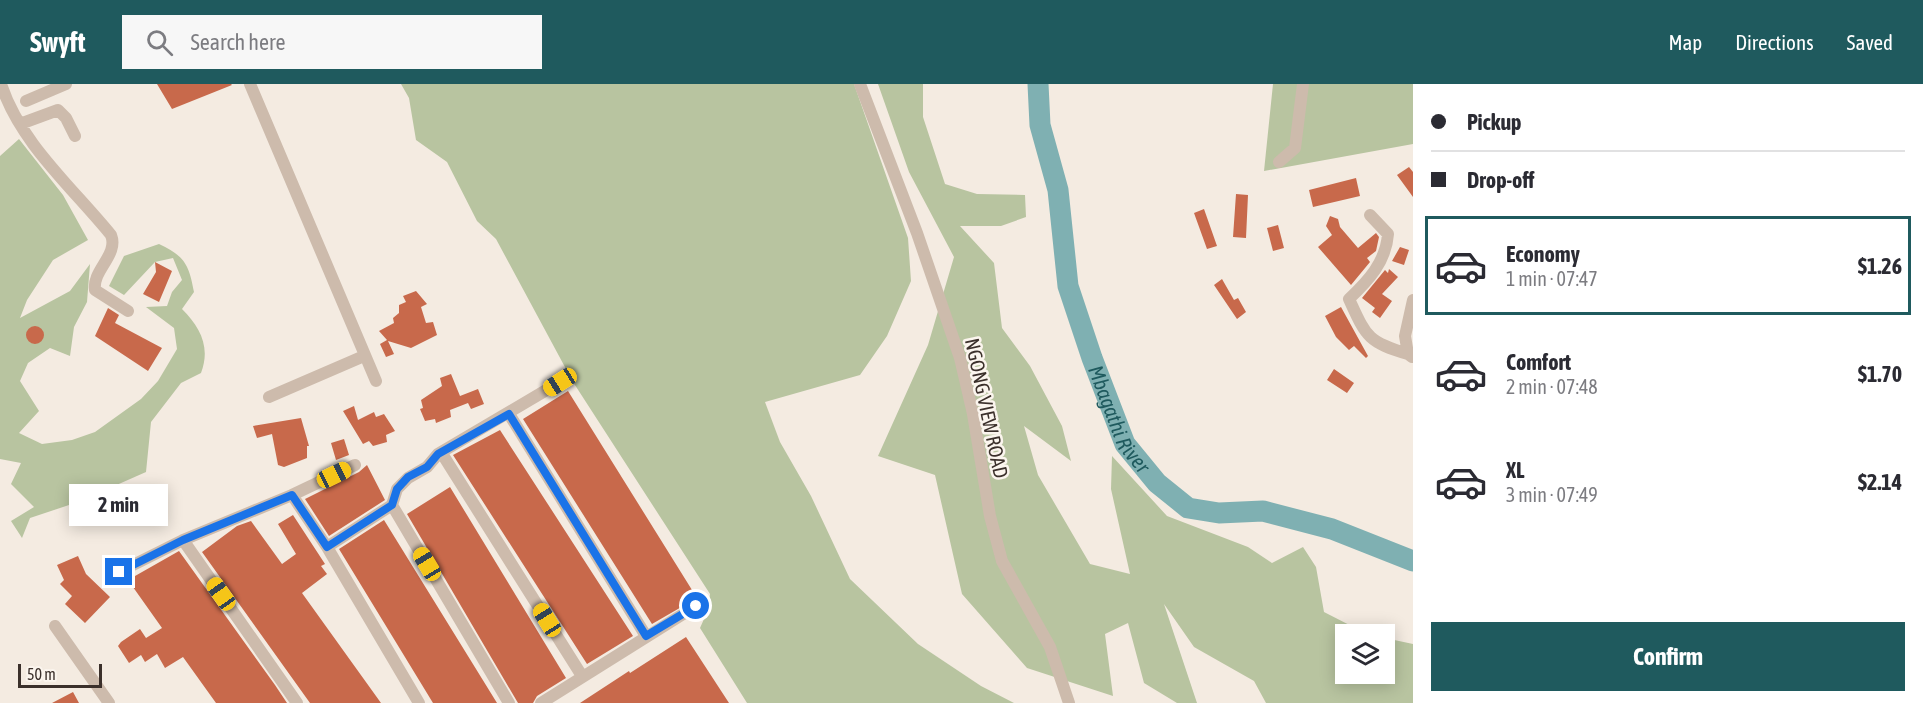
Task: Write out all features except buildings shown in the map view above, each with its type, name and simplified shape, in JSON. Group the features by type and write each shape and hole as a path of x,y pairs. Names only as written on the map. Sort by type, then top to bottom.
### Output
{"street":[{"path":"1,84 9,108 20,124 111,235 114,242 112,250 96,277 95,290 128,311"},
{"path":"26,101 66,84"},
{"path":"250,84 376,381"},
{"name":"NGONG VIEW ROAD","path":"860,84 917,233 960,358 973,414 990,516 1002,561 1050,647 1069,703"},
{"path":"1279,162 1295,148 1303,84"},
{"path":"20,124 58,110 66,118 75,136"},
{"path":"1371,215 1388,234 1387,251 1372,278 1349,299 1366,335 1384,347 1410,356"},
{"path":"1410,356 1405,336 1413,300"},
{"path":"269,397 364,356"},
{"path":"327,547 392,505 397,489 408,477 427,467 441,452 560,382"},
{"path":"509,414 646,636"},
{"path":"441,452 582,676"},
{"path":"119,572 183,540 292,495 355,465"},
{"path":"292,495 327,547 419,703"},
{"path":"392,505 509,703"},
{"path":"183,540 297,703"},
{"path":"541,703 696,606"},
{"path":"55,626 109,703"}],"green space":[{"path":"401,84 854,84 908,238 911,281 887,336 860,375 765,402 780,442 811,496 850,579 918,644 981,686 1014,703 747,703 700,628 708,610 710,594 573,382 496,239 477,221 447,162 416,140 409,98"},
{"path":"878,84 923,84 923,117 945,184 977,194 1025,195 1026,217 1001,226 960,226 994,263 1002,328 1030,366 1062,426 1071,461 1024,426 1038,475 1090,564 1130,574 1111,489 1112,456 1167,516 1248,547 1272,563 1303,547 1316,567 1324,612 1347,624 1335,624 1335,684 1395,684 1395,640 1413,644 1413,703 1266,703 1254,681 1194,647 1164,604 1197,703 1177,703 1144,683 1128,623 1105,634 1113,696 1027,668 962,594 935,475 878,456 928,345 954,257 909,172"},
{"path":"1273,84 1413,84 1413,144 1264,171"},
{"path":"19,139 63,195 88,240 53,260 27,300 20,318 70,291 90,264 87,302 74,327 70,356 50,348 28,363 20,381 39,411 19,433 42,444 72,440 95,432 141,399 158,381 177,349 174,328 146,307 167,306 172,292 182,280 173,258 155,262 124,295 109,286 124,256 159,244 180,257 188,268 194,292 182,309 199,330 205,355 201,373 181,383 151,422 146,472 78,502 30,518 22,538 11,521 34,507 11,484 21,463 0,459 0,156"}],"waterway":[{"name":"Mbagathi River","path":"1038,84 1040,125 1058,190 1068,286 1092,358 1125,444 1157,483 1188,508 1219,513 1263,511 1332,529 1413,561"}],"route":[{"path":"119,572 183,540 292,495 327,547 392,505 397,489 408,477 427,467 438,454 509,414 646,636 696,606"}]}
